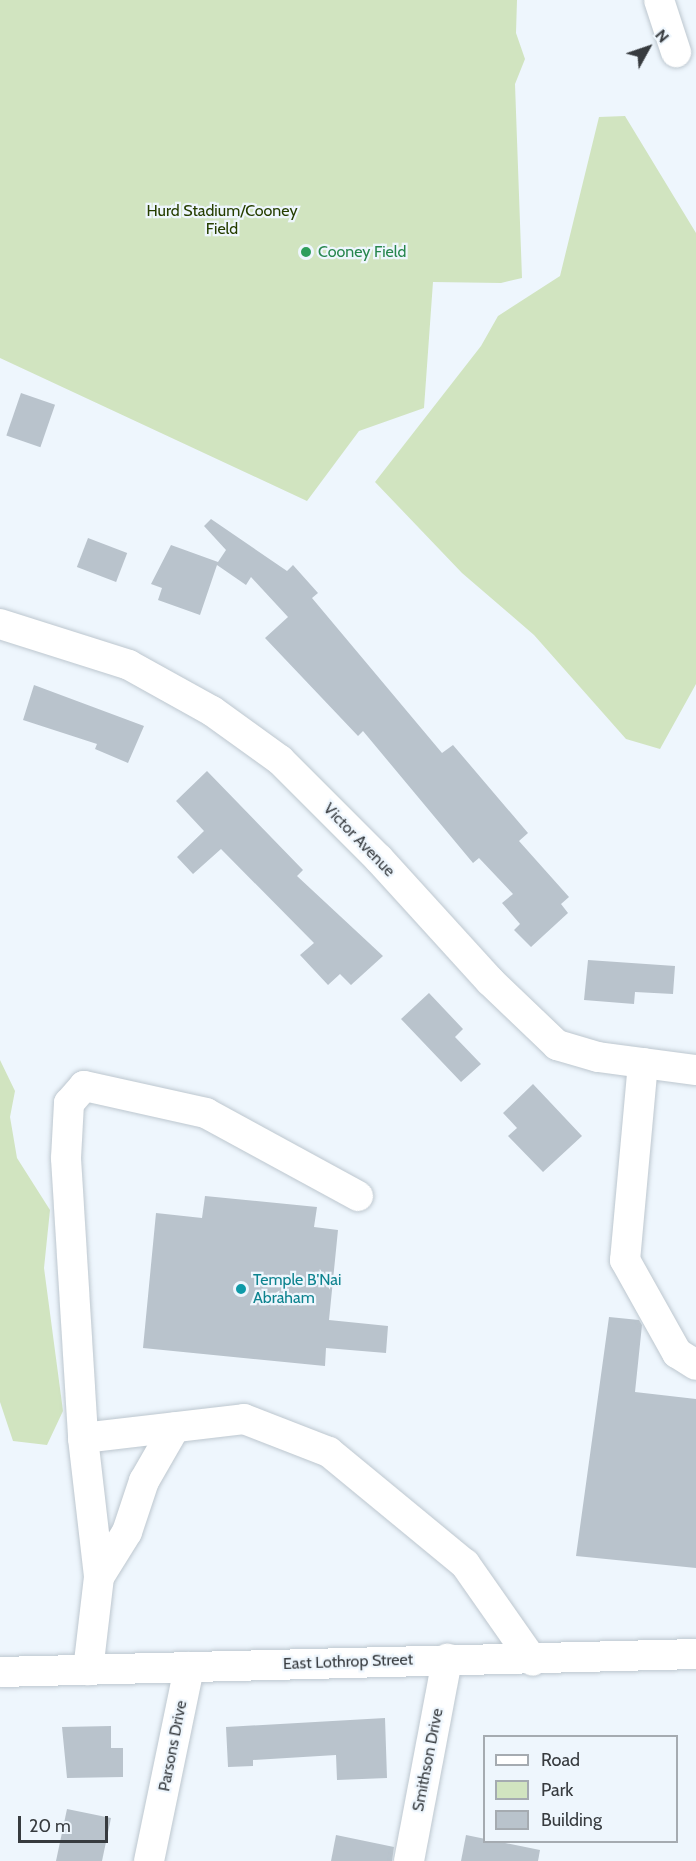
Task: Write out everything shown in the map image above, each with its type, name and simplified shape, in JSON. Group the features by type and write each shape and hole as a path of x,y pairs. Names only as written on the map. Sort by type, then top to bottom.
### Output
{"street":[{"path":"659,0 676,52"},
{"name":"Victor Avenue","path":"0,624 129,665 212,711 280,760 379,858 490,981 557,1045 643,1063 696,1070"},
{"path":"643,1063 625,1260 677,1353 696,1365"},
{"path":"88,1670 99,1577 83,1438 66,1158 69,1103 84,1086 206,1113 358,1196"},
{"path":"83,1438 244,1419 329,1452 465,1564 533,1661"},
{"path":"99,1577 127,1532 144,1481 175,1427"},
{"name":"East Lothrop Street","path":"1,1677 88,1670 447,1659 533,1661 696,1654"},
{"name":"Smithson Drive","path":"410,1861 447,1659"},
{"name":"Parsons Drive","path":"149,1861 189,1667"}],"green space":[{"name":"Hurd Stadium/Cooney Field","path":"0,0 517,0 516,33 525,59 515,84 522,278 501,283 433,282 424,408 359,431 307,501 0,358"},
{"path":"625,116 696,233 696,684 660,749 626,739 534,635 462,573 375,482 481,346 498,316 560,276 599,117"},
{"path":"0,1060 15,1091 10,1117 17,1158 50,1210 44,1268 63,1411 47,1445 13,1441 0,1402"}],"building":[{"path":"21,393 55,405 40,447 6,436"},
{"path":"211,519 287,571 293,565 318,593 312,598 442,753 453,745 528,833 519,841 569,897 561,904 568,913 531,947 514,930 520,924 502,903 513,894 479,858 473,863 363,731 358,736 265,638 288,617 251,577 246,585 217,565 200,615 158,600 162,588 151,584 171,545 218,562 226,550 204,526"},
{"path":"88,538 127,553 116,582 77,567"},
{"path":"34,685 144,726 128,763 95,749 97,744 23,720"},
{"path":"207,771 303,870 297,876 383,956 351,985 340,974 328,985 300,955 314,943 221,849 193,874 177,857 204,831 176,801"},
{"path":"588,960 675,966 673,994 635,992 634,1004 584,1000"},
{"path":"429,993 463,1029 455,1037 481,1064 461,1082 401,1019"},
{"path":"533,1084 582,1136 543,1172 508,1136 517,1128 503,1113"},
{"name":"Temple B'Nai Abraham","path":"205,1196 317,1207 314,1227 338,1230 329,1320 388,1326 386,1353 326,1348 325,1366 143,1348 156,1213 202,1218"},
{"path":"609,1317 639,1320 642,1325 635,1392 696,1399 696,1568 576,1556"},
{"path":"385,1718 387,1778 337,1780 336,1755 253,1760 253,1766 228,1767 226,1727"},
{"path":"111,1726 111,1748 123,1748 123,1777 67,1778 62,1727"},
{"path":"67,1809 111,1818 102,1861 56,1861"},
{"path":"336,1835 394,1847 392,1861 331,1861"},
{"path":"466,1835 483,1838 483,1843 505,1843 540,1850 538,1861 461,1861"}],"place":[{"name":"Cooney Field","path":"306,252"},
{"name":"Temple B'Nai Abraham","path":"241,1289"}]}
